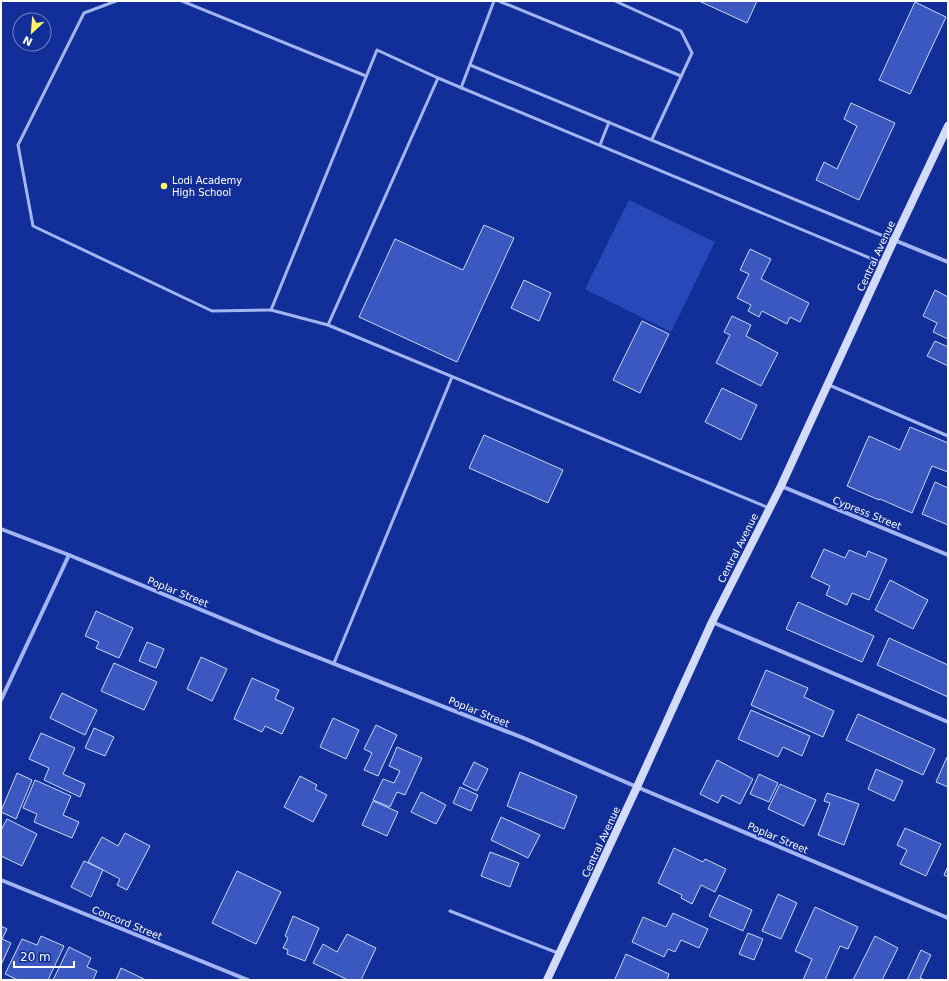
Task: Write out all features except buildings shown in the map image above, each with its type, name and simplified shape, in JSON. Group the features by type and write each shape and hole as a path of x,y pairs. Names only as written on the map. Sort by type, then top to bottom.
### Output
{"street":[{"name":"Central Avenue","path":"547,980 637,788 712,622 781,486 948,126"},
{"path":"894,240 948,262"},
{"name":"Cypress Street","path":"781,486 948,555"},
{"name":"Poplar Street","path":"1,530 69,555 276,641 526,739 637,788 948,918"},
{"path":"1,700 69,555"},
{"path":"712,622 948,722"},
{"name":"Concord Street","path":"1,880 248,980"}],"lane":[{"path":"116,1 84,13 18,145 33,226 212,311 271,310 328,325 770,508"},
{"path":"182,1 366,76"},
{"path":"461,88 494,1"},
{"path":"499,1 681,76"},
{"path":"615,1 681,31 692,54 652,139"},
{"path":"271,310 377,50 461,88 884,263"},
{"path":"470,65 894,240"},
{"path":"328,325 438,78"},
{"path":"600,145 608,122"},
{"path":"334,664 452,376"},
{"path":"827,384 948,436"},
{"path":"450,911 559,954"}],"shaded area":[{"path":"629,200 715,242 671,332 585,289"}],"place":[{"name":"Lodi Academy High School","path":"164,186"}]}
